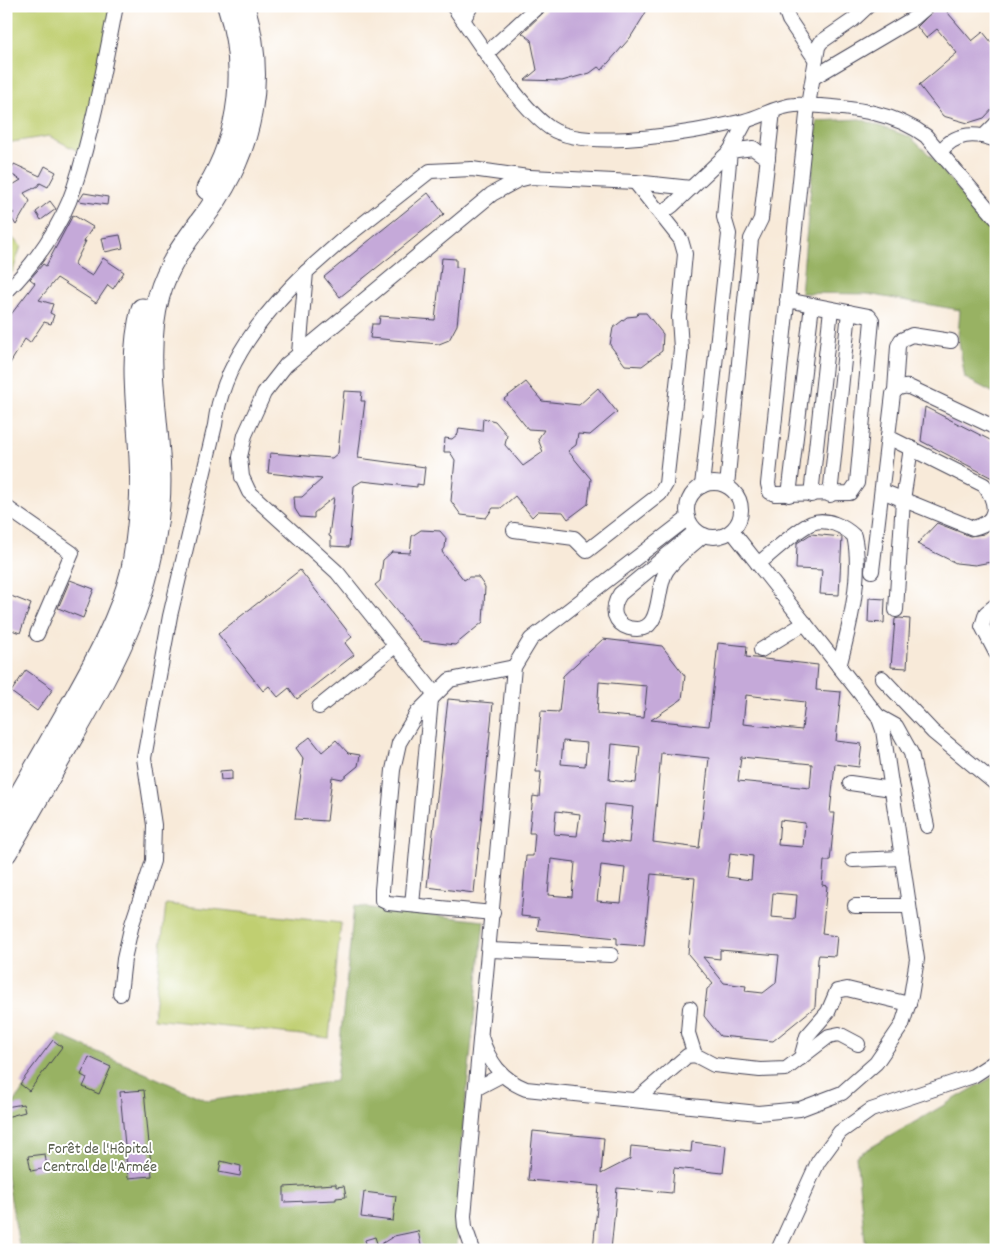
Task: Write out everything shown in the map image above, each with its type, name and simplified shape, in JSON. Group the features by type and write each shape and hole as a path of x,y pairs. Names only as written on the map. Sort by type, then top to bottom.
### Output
{"highway":[{"path":"6,819 99,655 116,618 131,572 138,525 141,477 134,371 136,336 154,268 169,242 210,184 230,138 237,102 239,66 235,31 228,6"},
{"path":"6,853 114,663 132,625 145,585 157,527 160,477 158,428 150,371 153,324 164,280 178,252 208,210 237,164 249,127 255,68 254,49 244,6"}],"street":[{"path":"6,292 32,263 52,233 74,189 103,74 116,6"},
{"path":"454,6 521,99 551,129 592,140 618,140 694,131 746,121 795,104 876,112 912,126 941,151 996,218"},
{"path":"463,20 471,6"},
{"path":"487,53 538,6"},
{"path":"784,6 790,20 816,60"},
{"path":"787,300 869,316 873,322 857,483 850,494 788,495 773,493 768,484 787,300 808,105 818,47 821,42 853,20 868,6"},
{"path":"814,77 914,18 928,6"},
{"path":"727,486 750,239 762,219 773,111"},
{"path":"662,213 730,151 746,121"},
{"path":"941,151 949,141 957,137 990,138 996,124"},
{"path":"730,151 752,148 768,159"},
{"path":"702,486 729,234 724,217 730,151"},
{"path":"120,994 124,959 132,924 153,861 154,824 144,758 170,616 215,425 217,407 223,389 241,352 276,301 341,241 430,171 472,169 530,177 635,182 691,188"},
{"path":"486,170 492,194"},
{"path":"412,905 432,696 337,572 249,492 242,477 240,457 245,435 264,393 299,353 492,194 507,185 530,177"},
{"path":"514,530 574,538 587,552 660,494 666,484 681,348 679,317 685,254 682,240 635,182"},
{"path":"729,234 753,234"},
{"path":"299,353 306,272"},
{"path":"788,495 812,305"},
{"path":"811,495 831,309"},
{"path":"830,495 849,312"},
{"path":"896,390 898,346 900,340 912,335 951,341"},
{"path":"872,571 893,394 896,390 899,387 909,387 996,428"},
{"path":"882,491 974,528 985,525 992,519 994,505 992,495 984,485 888,437"},
{"path":"896,610 903,500 911,448"},
{"path":"712,483 727,486 735,493 741,508 740,518 732,531 722,536 700,533 688,518 687,505 691,496 702,486 712,483"},
{"path":"6,507 72,553 37,634"},
{"path":"474,1250 465,1227 464,1216 514,667 531,638 688,518"},
{"path":"758,564 811,523 835,523 847,529 854,536 855,581 852,621 840,666"},
{"path":"481,1037 486,1052 502,1075 511,1083 526,1088 758,1112 800,1109 842,1092 876,1063 902,1025 909,1004 917,959 883,730 878,716 732,531"},
{"path":"700,533 678,557 660,581 657,613 652,622 644,628 636,630 625,627 618,621 614,613 615,602 620,594 700,533"},
{"path":"644,574 651,574 660,581"},
{"path":"996,605 986,612 982,626 996,652"},
{"path":"761,650 805,624"},
{"path":"319,707 395,646"},
{"path":"493,912 388,903 382,900 382,890 393,770 399,744 418,712 450,680 462,676 514,667"},
{"path":"882,678 933,732 996,784"},
{"path":"878,716 896,726 911,753 927,826"},
{"path":"850,783 892,789"},
{"path":"853,860 902,858"},
{"path":"855,906 909,906"},
{"path":"489,950 611,955"},
{"path":"802,1058 807,1036 828,1012 836,991 847,989 909,1004"},
{"path":"690,1008 688,1033 694,1055"},
{"path":"636,1100 687,1056 694,1055 714,1065 760,1070 786,1069 829,1036 839,1034 858,1044"},
{"path":"778,1250 824,1151 845,1128 871,1110 973,1076 996,1061"},
{"path":"477,1088 502,1075"}],"green space":[{"path":"6,6 114,6 80,152 49,136 6,143"},
{"path":"860,119 910,137 931,156 996,236 996,394 965,378 958,336 960,310 867,294 801,293 817,121"},
{"path":"6,232 21,246 13,271 6,277"},
{"path":"166,904 341,923 329,1038 153,1019"},
{"name":"Forêt de l'Hôpital Central de l'Armée","path":"354,906 484,921 460,1157 457,1250 20,1250 6,1172 6,1115 59,1035 208,1101 336,1081"},
{"path":"996,1075 996,1250 866,1250 856,1156"}],"building":[{"path":"547,6 647,6 645,14 630,38 602,70 598,67 590,73 562,81 525,80 537,70 531,40 522,33 544,12"},
{"path":"938,6 942,6 972,41 983,32 996,48 996,57 992,60 996,68 996,105 984,118 968,123 943,116 919,85 957,53 937,29 926,38 917,27"},
{"path":"14,164 40,176 45,166 56,172 48,187 40,183 24,193 30,201 16,225 10,216 14,213 6,206 11,200 6,189 21,180 9,173"},
{"path":"84,193 108,197 107,205 79,201"},
{"path":"428,193 444,214 340,297 324,277"},
{"path":"50,201 56,209 41,220 36,212"},
{"path":"73,215 93,227 83,242 86,241 74,265 92,276 103,258 124,272 113,289 108,285 96,303 57,278 39,300 53,304 50,313 54,315 51,324 44,322 30,343 25,339 6,370 6,321 35,283 30,279 43,264 46,266"},
{"path":"120,235 123,248 105,252 102,238"},
{"path":"442,258 456,259 456,267 463,268 457,325 449,340 439,344 370,338 372,324 379,324 380,316 435,320"},
{"path":"638,313 646,313 663,334 662,351 642,366 625,365 610,345 613,328 627,317 637,316"},
{"path":"526,382 542,401 579,405 598,388 617,412 590,435 578,434 576,445 568,451 591,479 588,504 568,519 563,512 538,511 532,517 515,496 501,508 493,508 486,518 461,515 451,501 455,460 450,452 444,452 445,438 452,439 458,434 459,428 482,431 483,418 495,421 507,435 505,445 523,466 543,452 538,439 544,430 528,429 504,399"},
{"path":"344,391 362,392 361,401 365,401 358,458 425,467 423,485 417,484 417,487 362,481 354,486 349,547 331,546 331,537 329,536 334,497 314,513 314,518 300,517 295,509 294,497 302,497 322,479 268,473 270,453 332,458 338,453"},
{"path":"925,407 996,443 996,480 921,441"},
{"path":"937,523 970,536 984,534 996,525 996,561 975,565 956,563 917,544"},
{"path":"421,530 440,531 446,538 445,548 442,552 464,580 469,577 478,577 485,587 483,622 455,645 421,641 375,585 380,581 383,560 392,552 410,553 412,536"},
{"path":"811,534 842,537 839,595 820,594 822,570 796,569 797,543"},
{"path":"300,570 352,637 345,643 354,655 297,699 289,688 278,697 269,686 263,691 218,634"},
{"path":"70,580 94,589 83,618 58,608"},
{"path":"6,594 31,604 20,633 6,628"},
{"path":"869,598 885,599 884,623 868,622"},
{"path":"895,619 910,619 907,668 891,667"},
{"path":"603,639 662,646 685,676 682,699 651,720 709,726 718,643 747,646 746,657 818,665 816,690 841,692 836,741 862,744 859,767 835,764 830,813 835,813 830,861 824,861 822,885 827,886 822,934 837,936 835,956 819,955 815,1007 773,1041 720,1036 704,1016 707,989 713,984 688,954 695,878 651,874 644,946 617,944 617,938 537,930 539,918 521,916 526,856 533,856 535,833 529,833 533,796 539,797 541,772 536,772 541,711 559,712 563,676","holes":["599,682 647,686 644,718 597,714","746,695 805,702 802,730 743,724","563,741 587,743 585,766 561,764","612,744 640,747 636,783 609,780","661,753 709,758 699,848 653,842","741,757 812,764 810,788 738,781","605,804 633,807 629,843 602,840","556,811 580,814 577,836 554,834","780,820 805,823 803,847 778,845","730,853 753,856 751,880 727,877","551,859 575,862 572,897 548,895","601,865 625,868 621,903 597,901","773,893 797,895 795,919 771,917","720,950 779,955 776,983 763,993 745,991 746,986 724,983 703,957 720,959"]},
{"path":"26,670 53,689 37,711 11,692"},
{"path":"448,699 493,703 474,893 427,887"},
{"path":"310,737 322,752 336,740 348,753 360,755 358,766 342,779 332,777 327,821 295,819 303,758 296,748"},
{"path":"232,770 232,779 221,780 220,771"},
{"path":"53,1040 62,1047 29,1091 20,1084"},
{"path":"89,1057 111,1067 99,1094 83,1087 87,1078 81,1075"},
{"path":"144,1090 152,1176 128,1178 120,1092"},
{"path":"23,1104 25,1112 6,1117 6,1107"},
{"path":"533,1131 604,1138 601,1174 630,1159 631,1146 691,1152 692,1142 726,1146 723,1173 674,1168 672,1193 617,1188 611,1250 593,1250 599,1186 528,1180"},
{"path":"45,1154 47,1168 31,1171 28,1156"},
{"path":"221,1161 241,1166 240,1176 219,1172"},
{"path":"336,1184 336,1187 344,1186 346,1197 336,1198 336,1200 284,1202 284,1187"},
{"path":"364,1192 396,1196 393,1221 361,1217"},
{"path":"418,1231 422,1250 368,1250 365,1240 375,1237 378,1246 394,1236"}]}
